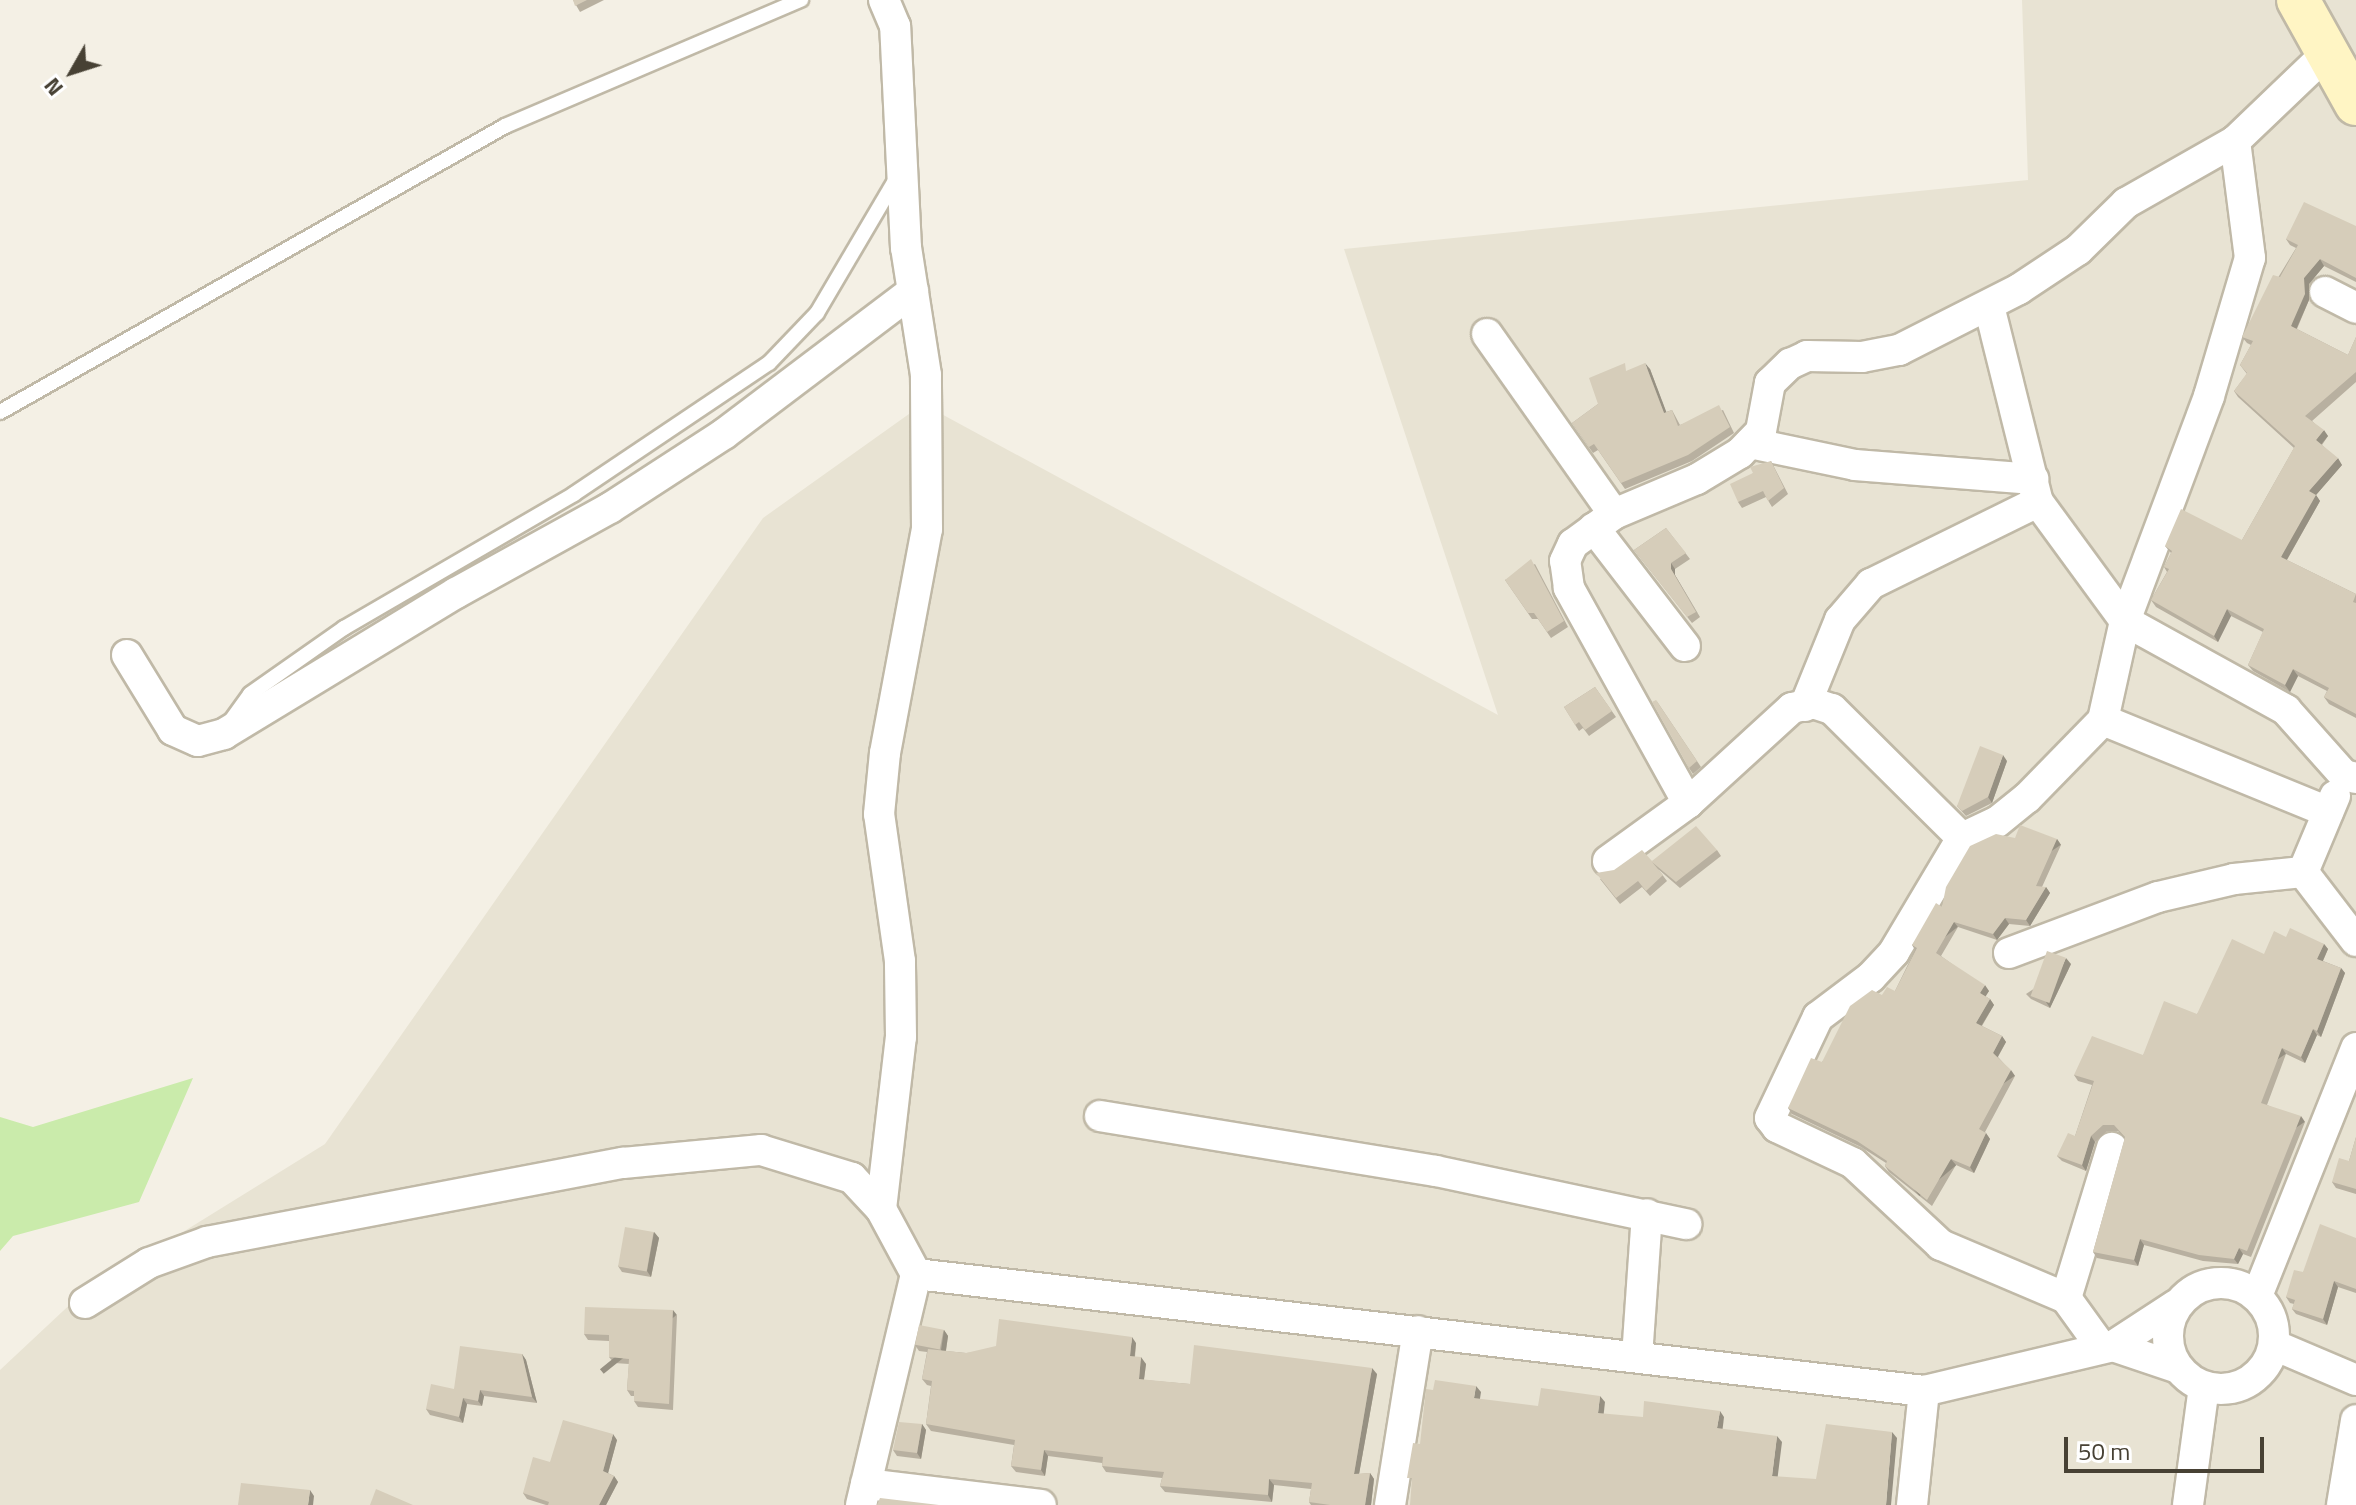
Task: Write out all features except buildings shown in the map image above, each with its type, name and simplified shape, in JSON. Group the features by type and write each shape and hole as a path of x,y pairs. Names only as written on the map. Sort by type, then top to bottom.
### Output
{"street":[{"path":"881,1209 901,1037 901,991 879,814 885,753 927,529 926,375 913,291 895,26 884,0"},
{"path":"2298,0 2356,104"},
{"path":"1688,803 1569,588 1565,561 1573,544 1604,521 1697,479 1750,443 1761,431 1770,383 1790,364 1807,356 1862,357 1899,350 1989,306 2078,250 2126,203 2235,141 2326,54"},
{"path":"916,1274 1924,1391 2108,1347 2202,1285 2217,1282 2257,1296 2274,1328 2274,1345 2256,1377 2231,1388 2204,1387 2178,1368 2108,1347 2066,1298 1941,1245 1853,1163 1777,1127 1770,1118 1818,1017 1871,977 1894,952 1962,838 1997,822 2027,798 2103,720 2125,621 2209,396 2250,258 2235,141"},
{"path":"127,655 173,730 198,741 224,734 469,586 610,508 724,434 913,291"},
{"path":"2325,292 2356,308"},
{"path":"1989,306 2036,490 2125,621 2286,710 2350,777 2328,812 2303,872"},
{"path":"1487,334 1685,646"},
{"path":"1750,443 1855,465 2036,490"},
{"path":"1805,706 1840,620 1871,584 2036,490"},
{"path":"1608,861 1688,803 1792,708 1805,706 1832,709 1962,838"},
{"path":"2103,720 2328,812"},
{"path":"2303,872 2356,941"},
{"path":"2009,953 2158,897 2234,879 2303,872"},
{"path":"2257,1296 2356,1048"},
{"path":"1100,1116 1436,1171 1686,1224"},
{"path":"2066,1298 2112,1148"},
{"path":"85,1303 149,1263 207,1242 623,1163 761,1150 852,1178 881,1209 916,1274 864,1494 1041,1505"},
{"path":"1637,1357 1647,1214"},
{"path":"2176,1305 2167,1337 2178,1368"},
{"path":"1390,1505 1418,1331"},
{"path":"2274,1345 2356,1380"},
{"path":"2188,1505 2204,1387"},
{"path":"1912,1505 1924,1391"},
{"path":"2342,1505 2351,1472 2356,1420"}],"lane":[{"path":"0,412 505,126 801,0"},
{"path":"224,734 234,710 250,694 344,628 574,494 695,416 787,348 817,313 903,167"}],"shaded area":[{"path":"2022,0 2356,0 2356,1505 0,1505 0,1370 78,1297 325,1144 763,518 923,404 1498,715 1344,249 2028,180"}],"green space":[{"path":"193,1078 139,1202 13,1236 0,1251 0,1117 33,1127"}]}
